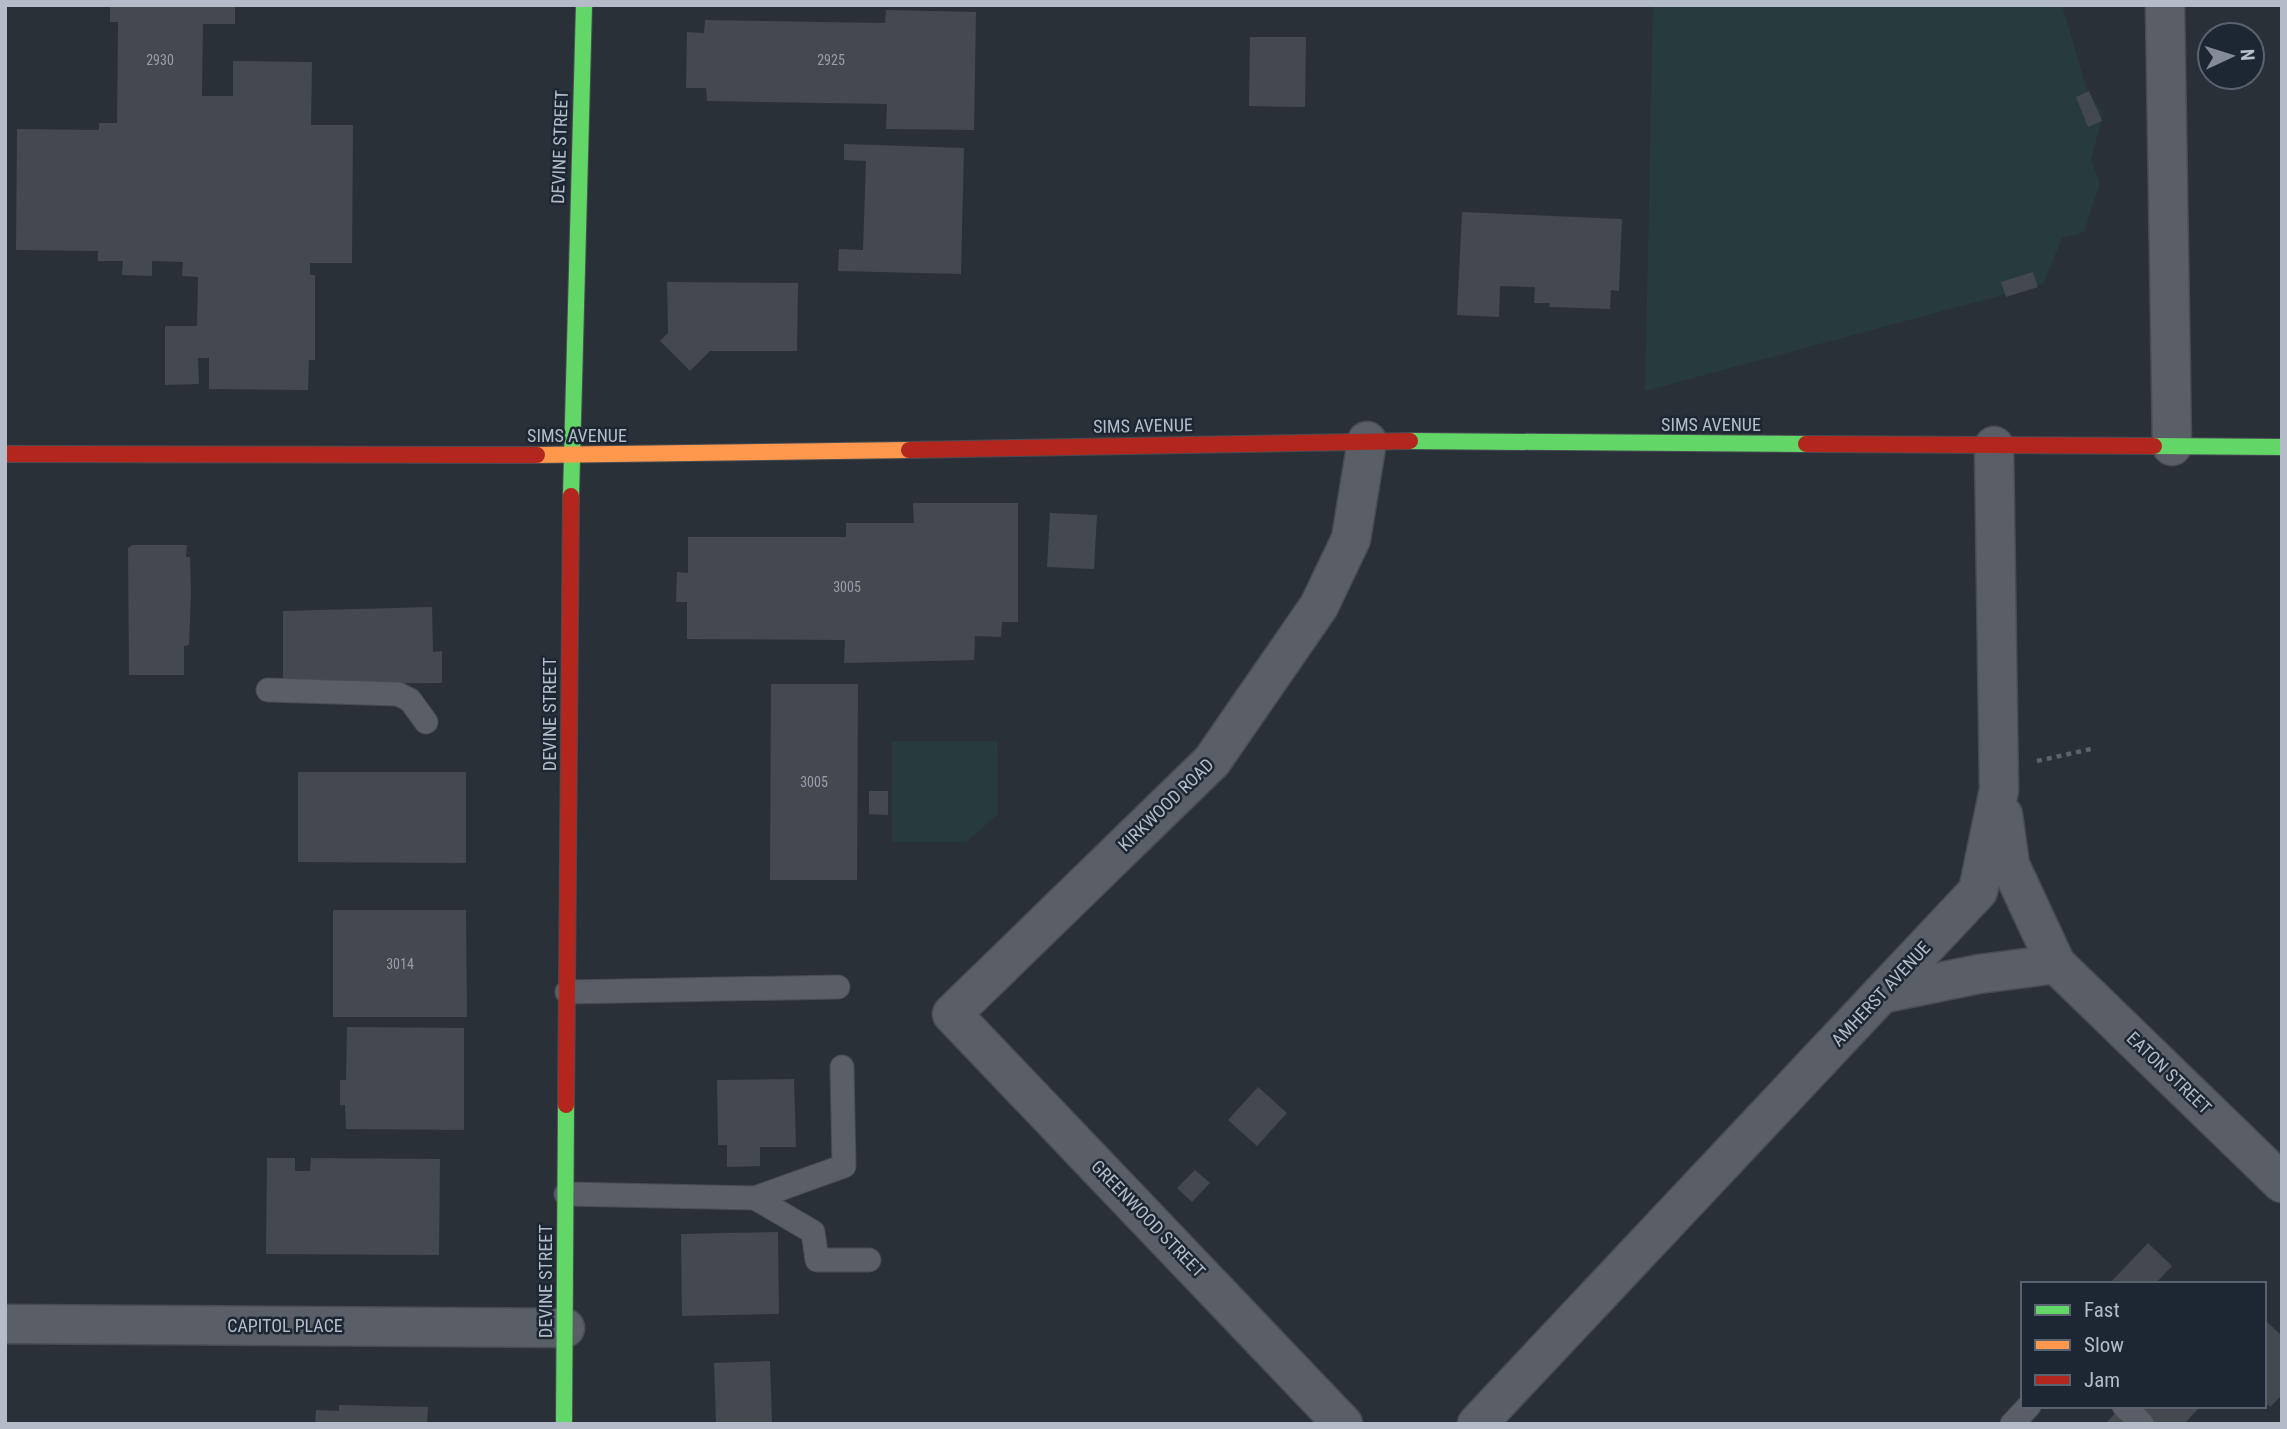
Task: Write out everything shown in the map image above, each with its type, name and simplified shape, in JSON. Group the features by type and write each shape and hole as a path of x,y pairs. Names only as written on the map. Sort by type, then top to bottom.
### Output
{"street":[{"name":"DEVINE STREET","path":"564,1424 571,455 584,5"},
{"path":"2165,5 2172,446"},
{"name":"SIMS AVENUE","path":"5,454 571,455 1367,441 2282,447"},
{"name":"KIRKWOOD ROAD","path":"952,1014 1212,761 1320,606 1351,539 1367,441"},
{"name":"AMHERST AVENUE","path":"1477,1424 1978,891 1999,779 1994,446"},
{"path":"1881,994 1979,974 2056,964 2010,865 1999,779"},
{"name":"EATON STREET","path":"2056,964 2282,1183"},
{"name":"GREENWOOD STREET","path":"952,1014 1343,1424"},
{"name":"CAPITOL PLACE","path":"5,1324 565,1328"}],"lane":[{"path":"268,690 398,694 410,700 426,722"},
{"path":"568,992 838,988"},
{"path":"566,1194 755,1198 844,1166 842,1068"},
{"path":"755,1198 813,1232 817,1260 869,1260"},
{"path":"2012,1424 2027,1408"},
{"path":"2126,1408 2142,1424"}],"path":[{"path":"1999,779 2091,749"}],"green space":[{"path":"1653,5 2062,5 2087,90 2103,114 2091,160 2100,183 2084,232 2062,238 2043,284 1645,391"},
{"path":"892,741 997,741 998,814 966,842 892,842"}],"building":[{"path":"110,5 235,5 235,24 203,24 202,96 233,96 233,61 312,62 311,125 353,125 352,263 310,263 310,275 315,275 315,360 309,360 308,390 209,389 209,358 198,358 199,384 165,385 165,326 197,326 198,277 182,276 183,262 152,261 152,276 122,275 123,261 98,261 98,251 16,250 17,129 99,130 99,123 117,123 118,22 110,22"},
{"path":"886,10 976,12 974,130 886,129 887,104 707,101 706,88 686,88 687,32 704,33 705,20 885,23"},
{"path":"1250,37 1306,37 1305,107 1249,106"},
{"path":"2089,91 2102,121 2088,127 2076,97"},
{"path":"844,144 964,148 961,274 838,271 839,249 863,250 866,161 844,160"},
{"path":"1462,212 1622,219 1619,291 1611,290 1610,309 1549,307 1550,303 1534,303 1535,287 1500,286 1499,317 1457,315"},
{"path":"2033,272 2038,287 2006,297 2001,282"},
{"path":"667,282 798,283 797,351 710,351 690,371 660,341 668,333"},
{"path":"913,503 1018,503 1018,622 1002,622 1001,637 975,636 974,660 844,663 845,640 687,639 687,602 676,602 677,572 688,573 688,537 846,537 846,523 914,523"},
{"path":"1050,513 1097,515 1094,569 1047,567"},
{"path":"132,545 187,545 191,593 189,645 184,646 184,675 129,675 128,548"},
{"path":"432,607 433,652 442,651 442,683 283,684 283,611"},
{"path":"771,684 858,684 857,880 770,880"},
{"path":"298,772 466,772 466,863 298,862"},
{"path":"869,791 888,791 888,815 869,814"},
{"path":"333,910 466,910 467,1017 333,1017"},
{"path":"347,1027 464,1028 464,1130 346,1129 345,1105 340,1105 340,1080 346,1080"},
{"path":"794,1079 796,1147 760,1147 760,1166 727,1167 727,1145 718,1145 717,1080"},
{"path":"1258,1087 1287,1113 1257,1146 1228,1120"},
{"path":"267,1158 295,1158 295,1171 310,1171 311,1158 440,1159 439,1255 266,1254"},
{"path":"1195,1170 1210,1183 1192,1202 1177,1188"},
{"path":"778,1232 779,1314 682,1316 681,1234"},
{"path":"2148,1243 2172,1266 2157,1282 2111,1282"},
{"path":"2266,1321 2282,1336 2282,1395 2270,1407 2266,1403"},
{"path":"770,1361 772,1424 716,1424 714,1363"},
{"path":"339,1405 428,1407 427,1424 315,1424 316,1410 339,1411"},
{"path":"2120,1408 2199,1408 2184,1424 2105,1424"}],"traffic: fast":[{"path":"571,496 584,5"},
{"path":"1410,441 1806,444"},
{"path":"2154,446 2282,447"},
{"path":"564,1424 566,1105"}],"traffic: slow":[{"path":"537,455 909,450"}],"traffic: jam":[{"path":"909,450 1410,441"},
{"path":"1806,444 2154,446"},
{"path":"5,454 537,455"},
{"path":"566,1105 571,496"}]}
